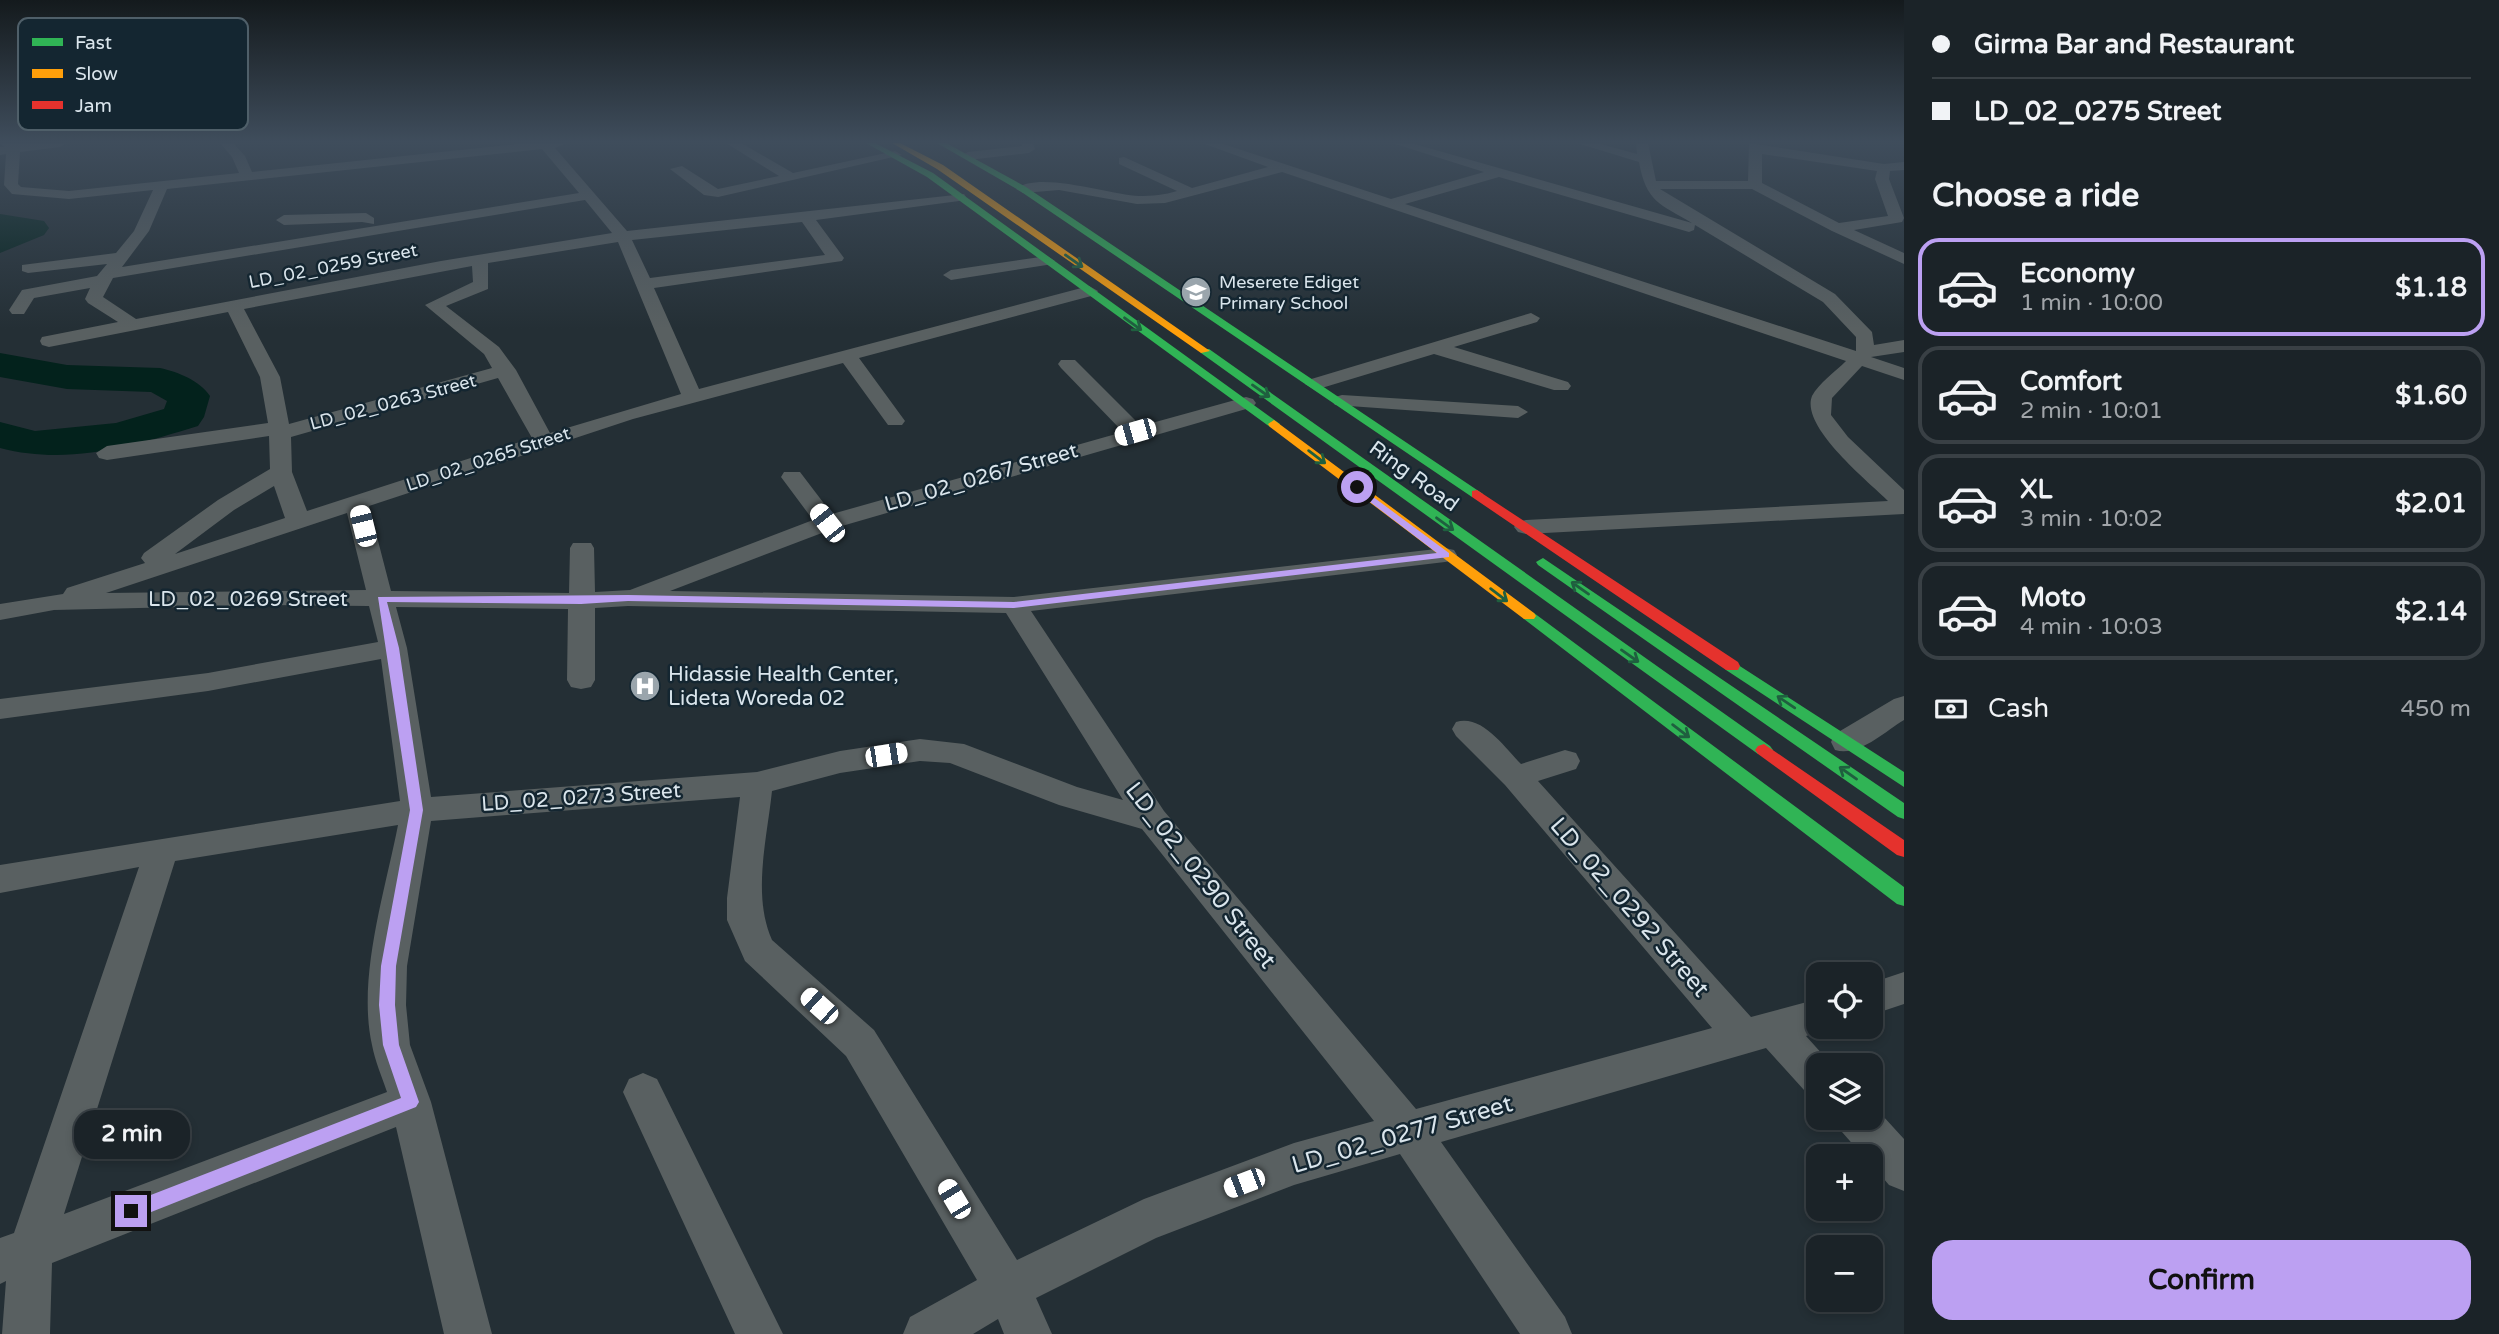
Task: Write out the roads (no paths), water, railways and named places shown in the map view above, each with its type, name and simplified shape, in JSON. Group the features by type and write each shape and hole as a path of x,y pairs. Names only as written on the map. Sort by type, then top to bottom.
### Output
{"main road":[{"path":"971,205 1245,403 1904,898"},
{"name":"Ring Road","path":"995,205 1169,326 1904,850"},
{"path":"1018,205 1250,362"},
{"path":"1047,205 1904,781"},
{"path":"1528,552 1904,812"}],"street":[{"path":"132,324 94,299 103,277 137,239 153,205"},
{"path":"18,310 28,294 103,277 371,230 460,223 543,205"},
{"path":"599,205 623,236 692,395"},
{"name":"LD_02_0259 Street","path":"49,341 234,307 471,258 623,236 896,205"},
{"path":"1402,205 1862,356 1904,374"},
{"path":"1617,205 1719,234"},
{"path":"1672,205 1829,298 1865,335 1862,356"},
{"path":"1794,205 1904,258"},
{"path":"1837,228 1897,219 1892,205"},
{"path":"284,220 366,217 371,230"},
{"path":"645,284 729,279 836,258 806,217"},
{"path":"28,268 119,258"},
{"path":"471,258 482,285 433,304 492,351 506,370 544,440"},
{"path":"951,275 1047,261"},
{"path":"1012,285 1040,305"},
{"name":"LD_02_0265 Street","path":"54,602 132,573 692,395 1089,292"},
{"path":"234,307 270,377 279,430 281,471 298,520"},
{"path":"1315,384 1531,318"},
{"path":"1904,346 1862,356 1822,397 1821,415 1840,442 1904,505"},
{"path":"1436,348 1561,386"},
{"path":"846,355 895,421"},
{"path":"1068,364 1135,432"},
{"name":"LD_02_0263 Street","path":"107,453 279,430 506,370"},
{"path":"1342,401 1397,402 1518,412"},
{"name":"LD_02_0267 Street","path":"628,598 736,555 827,523 1135,432 1245,403"},
{"name":"LD_02_0265 Street","path":"132,573 226,505 281,471"},
{"path":"792,477 827,523"},
{"path":"356,501 393,648 417,810 388,966 387,1005 391,1045 411,1102 468,1334"},
{"path":"1526,527 1904,505"},
{"path":"581,680 582,548"},
{"path":"736,555 744,600"},
{"name":"LD_02_0269 Street","path":"0,612 54,602 267,597 581,601 628,598 1014,605 1446,555"},
{"name":"LD_02_0290 Street","path":"1014,605 1153,820 1408,1130 1548,1334"},
{"path":"0,709 208,682 393,648"},
{"path":"1846,742 1904,706"},
{"name":"LD_02_0292 Street","path":"1467,729 1760,1033 1806,1068"},
{"name":"LD_02_0273 Street","path":"0,880 162,850 417,810 757,784 840,762 920,750 953,752 1070,797 1153,820"},
{"path":"1516,777 1565,761"},
{"path":"757,784 744,898 745,920 758,950 860,1043 1008,1288 1028,1334"},
{"path":"26,1334 15,1256 162,850"},
{"path":"1883,995 1904,988"},
{"name":"LD_02_0277 Street","path":"927,1334 1008,1288 1144,1221 1294,1164 1806,1020"},
{"path":"643,1092 666,1146 709,1227 759,1334"},
{"path":"15,1256 411,1102"},
{"path":"1868,1130 1904,1170"}],"waterway":[{"path":"0,223 33,228 0,243"},
{"path":"0,365 67,377 160,380 189,396 183,417 120,436 35,444 0,435"}],"place":[{"name":"Meserete Ediget Primary School","path":"1196,292"},
{"name":"Hidassie Health Center, Lideta Woreda 02","path":"645,686"}]}
